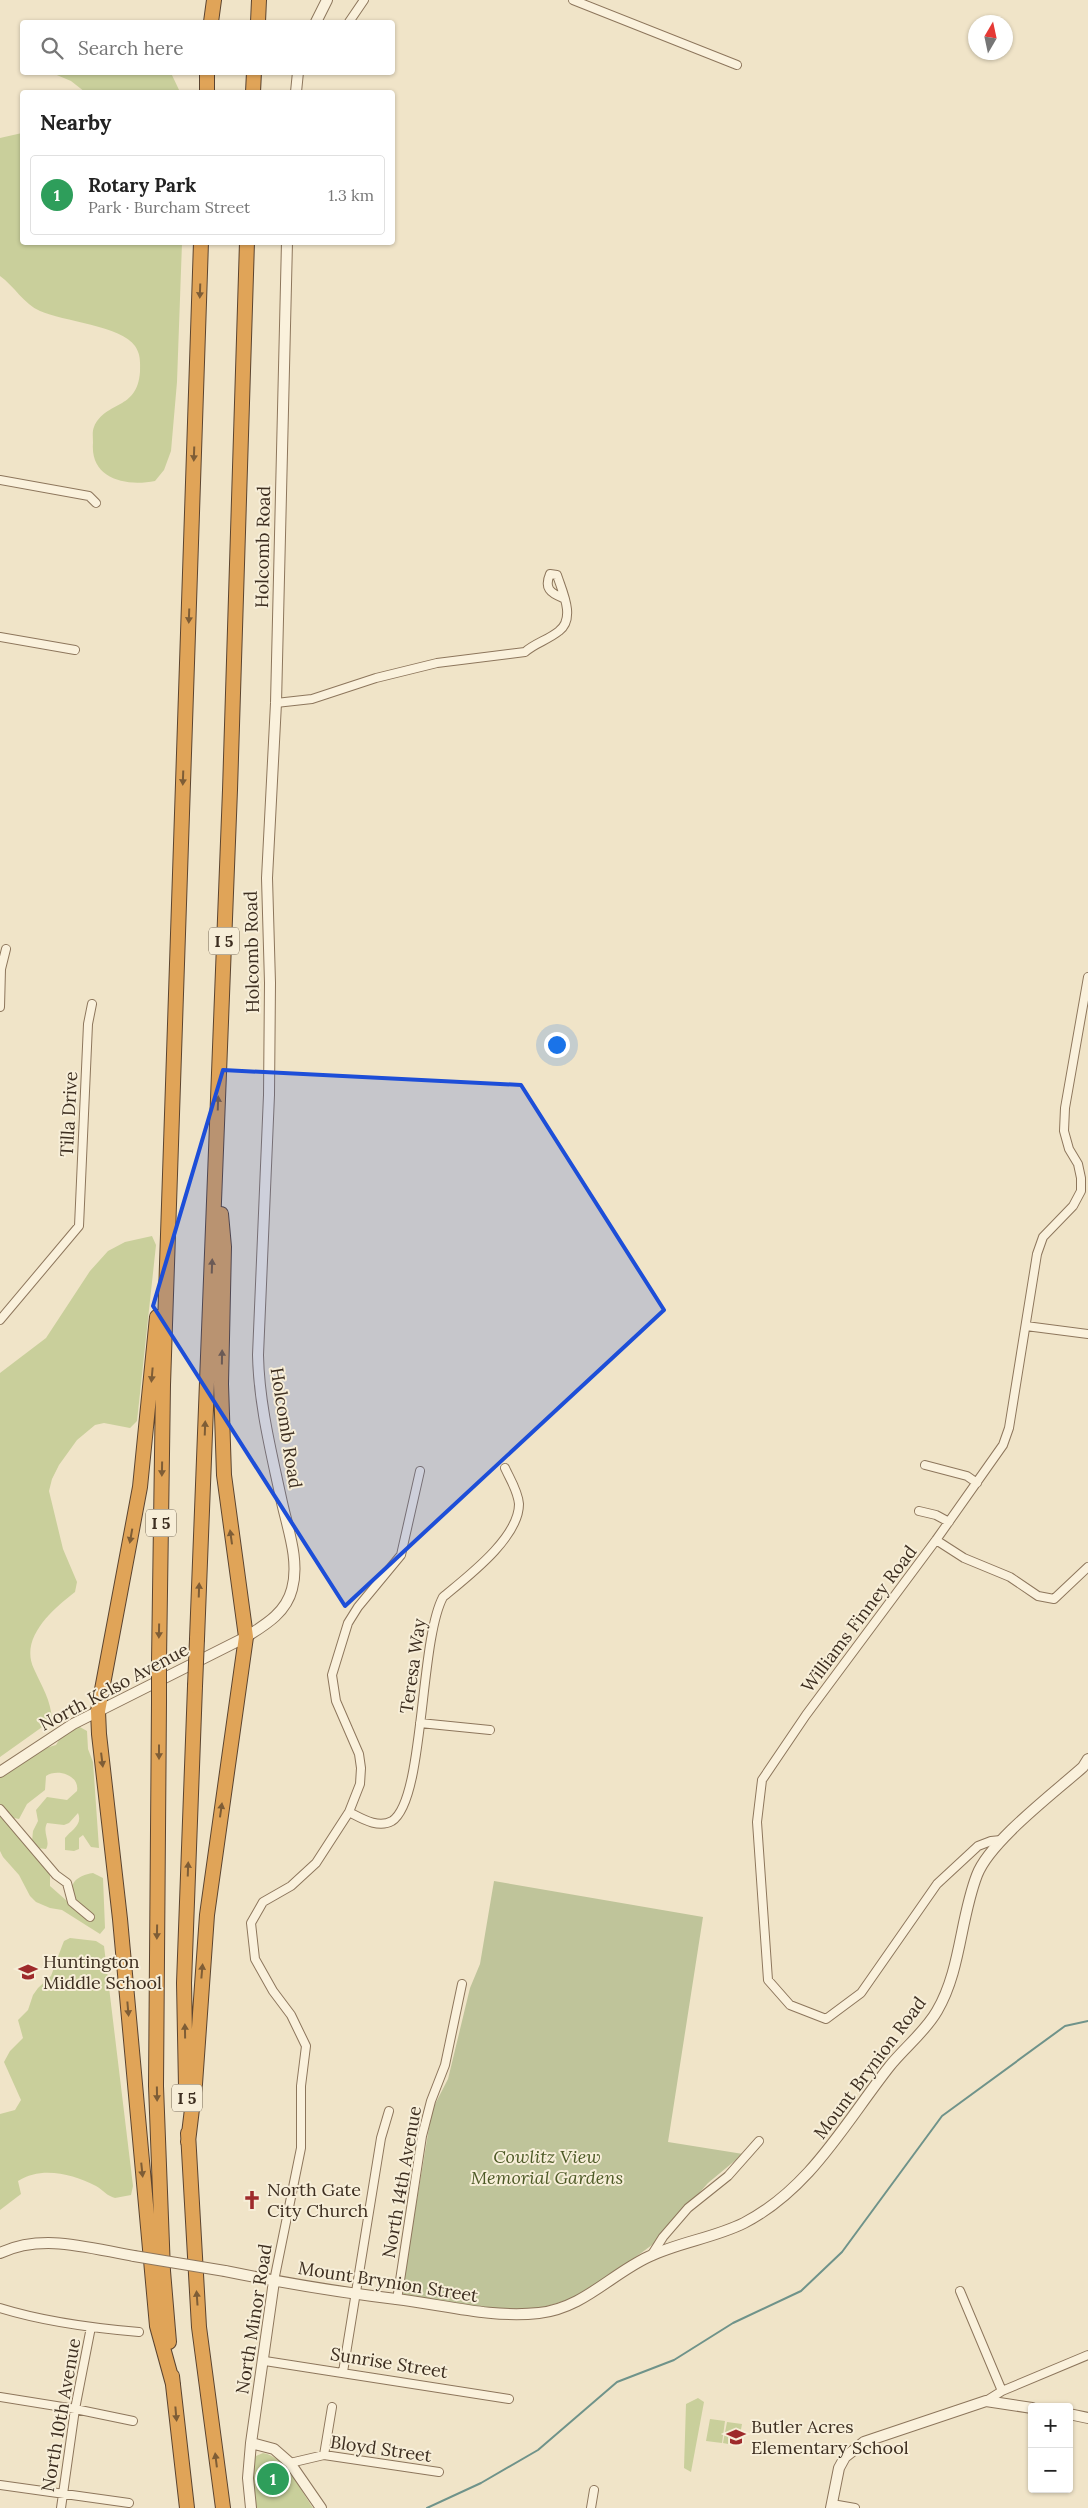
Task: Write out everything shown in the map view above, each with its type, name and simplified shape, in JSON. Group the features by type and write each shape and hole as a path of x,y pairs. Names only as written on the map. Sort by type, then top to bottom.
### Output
{"highway":[{"path":"211,20 214,0"},
{"path":"258,20 259,0"},
{"path":"207,75 207,90"},
{"path":"253,90 254,75"},
{"name":"I 5","path":"187,2508 162,2271 156,2086 163,1385 202,245"},
{"name":"I 5","path":"223,2508 199,2327 188,2142 184,1983 216,1146 247,245"},
{"path":"188,2142 195,2084 207,1915 246,1637 224,1475 221,1384 224,1247 216,1146"},
{"path":"169,1187 140,1487 98,1712 98,1734 120,1919 157,2326 173,2384"}],"street":[{"path":"317,20 327,0"},
{"path":"350,20 364,0"},
{"path":"573,0 737,65"},
{"path":"296,90 298,75"},
{"name":"Holcomb Road","path":"246,1637 269,1622 282,1610 292,1590 294,1575 294,1558 263,1415 259,1386 258,1355 269,1095 270,983 267,878 276,703 287,245"},
{"path":"0,480 89,496 96,503"},
{"path":"276,703 312,699 376,678 437,663 525,652 533,645 559,631 565,624 567,618 564,598"},
{"path":"0,637 75,650"},
{"path":"0,1007 1,970 6,949"},
{"name":"Williams Finney Road","path":"1001,1840 991,1841 978,1846 937,1884 861,1993 826,2019 790,2006 768,1980 757,1822 762,1780 806,1715 995,1458 1009,1428 1037,1254 1043,1238 1073,1206 1081,1191 1078,1164 1069,1149 1064,1131 1065,1108 1088,977"},
{"name":"Tilla Drive","path":"0,1320 79,1226 88,1024 92,1004"},
{"path":"1026,1326 1088,1334"},
{"path":"925,1465 967,1476 977,1482"},
{"name":"Teresa Way","path":"349,1812 381,1825 391,1821 399,1814 416,1766 432,1632 438,1607 443,1597 496,1548 513,1528 517,1517 518,1504 516,1492 505,1468"},
{"name":"North Minor Road","path":"251,2508 248,2478 251,2443 265,2361 274,2281 300,2148 302,2086 306,2046 291,2015 272,1992 255,1959 251,1923 264,1902 291,1886 316,1863 349,1812 360,1784 361,1768 358,1754 336,1701 332,1686 332,1675 348,1622 401,1555 420,1472"},
{"path":"919,1511 936,1515 949,1522"},
{"path":"936,1540 964,1558 1010,1577 1038,1596 1054,1599 1088,1566"},
{"name":"North Kelso Avenue","path":"0,1772 47,1739 246,1637"},
{"path":"420,1723 490,1730"},
{"name":"Mount Brynion Road","path":"578,2302 600,2289 625,2270 651,2256 720,2234 765,2211 784,2198 830,2148 891,2065 937,2011 953,1966 977,1874 1001,1840 1083,1767 1088,1759"},
{"path":"0,1810 56,1875 67,1882 72,1902 90,1917"},
{"name":"North 14th Avenue","path":"397,2300 422,2136 431,2101 445,2065 462,1984"},
{"path":"343,2372 381,2138 390,2110"},
{"path":"651,2256 662,2237 688,2208 728,2176 759,2141"},
{"name":"Mount Brynion Street","path":"0,2253 18,2245 44,2241 274,2281 499,2315 539,2313 561,2309 578,2302"},
{"path":"960,2291 1002,2391"},
{"path":"0,2308 21,2315 91,2328 139,2332"},
{"name":"North 10th Avenue","path":"61,2508 75,2409 91,2328"},
{"path":"855,2508 831,2506 839,2468 845,2457 853,2449 877,2437 986,2401 1002,2391 1088,2355"},
{"name":"Sunrise Street","path":"265,2361 509,2399"},
{"path":"0,2397 75,2409 132,2421"},
{"path":"986,2401 1028,2407"},
{"path":"324,2455 332,2407"},
{"path":"1073,2415 1088,2418"},
{"path":"251,2443 274,2449 290,2463 322,2508"},
{"name":"Bloyd Street","path":"290,2463 324,2455 440,2472"},
{"path":"0,2485 129,2503"},
{"path":"591,2508 594,2490"}],"highlighted area":[{"path":"223,1070 521,1085 664,1310 345,1606 153,1306"}],"green space":[{"path":"57,75 172,75 179,90 82,90 71,81"},
{"path":"20,133 20,245 182,245 177,382 171,451 164,470 155,481 133,483 112,478 97,465 94,455 93,430 99,418 127,399 138,384 140,362 135,346 128,339 105,329 50,315 34,308 0,276 0,138"},
{"path":"152,1236 156,1245 137,1421 130,1428 104,1423 95,1425 77,1440 59,1465 52,1479 49,1491 63,1549 77,1582 75,1592 48,1616 35,1635 31,1646 34,1669 48,1700 52,1720 0,1757 0,1373 46,1338 90,1271 108,1251 125,1242"},
{"path":"78,1726 87,1731 88,1749 93,1762 99,1848 91,1847 83,1835 79,1838 79,1849 74,1851 65,1850 65,1838 78,1824 78,1813 69,1823 64,1825 47,1823 45,1830 48,1843 46,1849 37,1848 32,1841 33,1831 38,1821 36,1810 47,1797 67,1800 77,1791 75,1781 67,1774 56,1773 46,1776 45,1790 27,1804 19,1819 5,1816 3,1819 20,1833 50,1872 50,1886 67,1901 75,1902 72,1886 79,1878 93,1873 103,1878 105,1928 100,1934 62,1910 50,1908 36,1902 30,1896 19,1875 0,1851 0,1770 39,1750 56,1745 62,1735"},
{"name":"Cowlitz View Memorial Gardens","path":"494,1881 703,1917 668,2142 743,2154 708,2183 656,2242 584,2295 537,2309 496,2309 401,2295 432,2110 448,2079 470,1988 480,1964"},
{"path":"70,1938 96,1941 104,1946 133,2186 131,2195 115,2198 96,2186 77,2178 57,2173 37,2174 27,2176 18,2181 21,2194 0,2210 0,2114 15,2110 21,2100 4,2062 10,2051 23,2038 18,2020 28,2010 33,1995 38,1988 51,1976 64,1941"},
{"path":"698,2398 704,2402 691,2472 684,2468 686,2404"},
{"path":"710,2419 725,2421 722,2443 706,2441"},
{"path":"727,2422 742,2424 738,2446 723,2443"},
{"path":"263,2453 271,2456 286,2467 313,2508 255,2508 252,2468 256,2456"}],"waterway":[{"path":"427,2508 481,2483 538,2450 617,2382 674,2360 733,2323 801,2291 842,2252 942,2116 1065,2026 1088,2021"}],"place":[{"name":"Huntington Middle School","path":"28,1972"},
{"name":"North Gate City Church","path":"252,2200"},
{"name":"Butler Acres Elementary School","path":"736,2437"},
{"name":"Rotary Park","path":"273,2479"}]}
